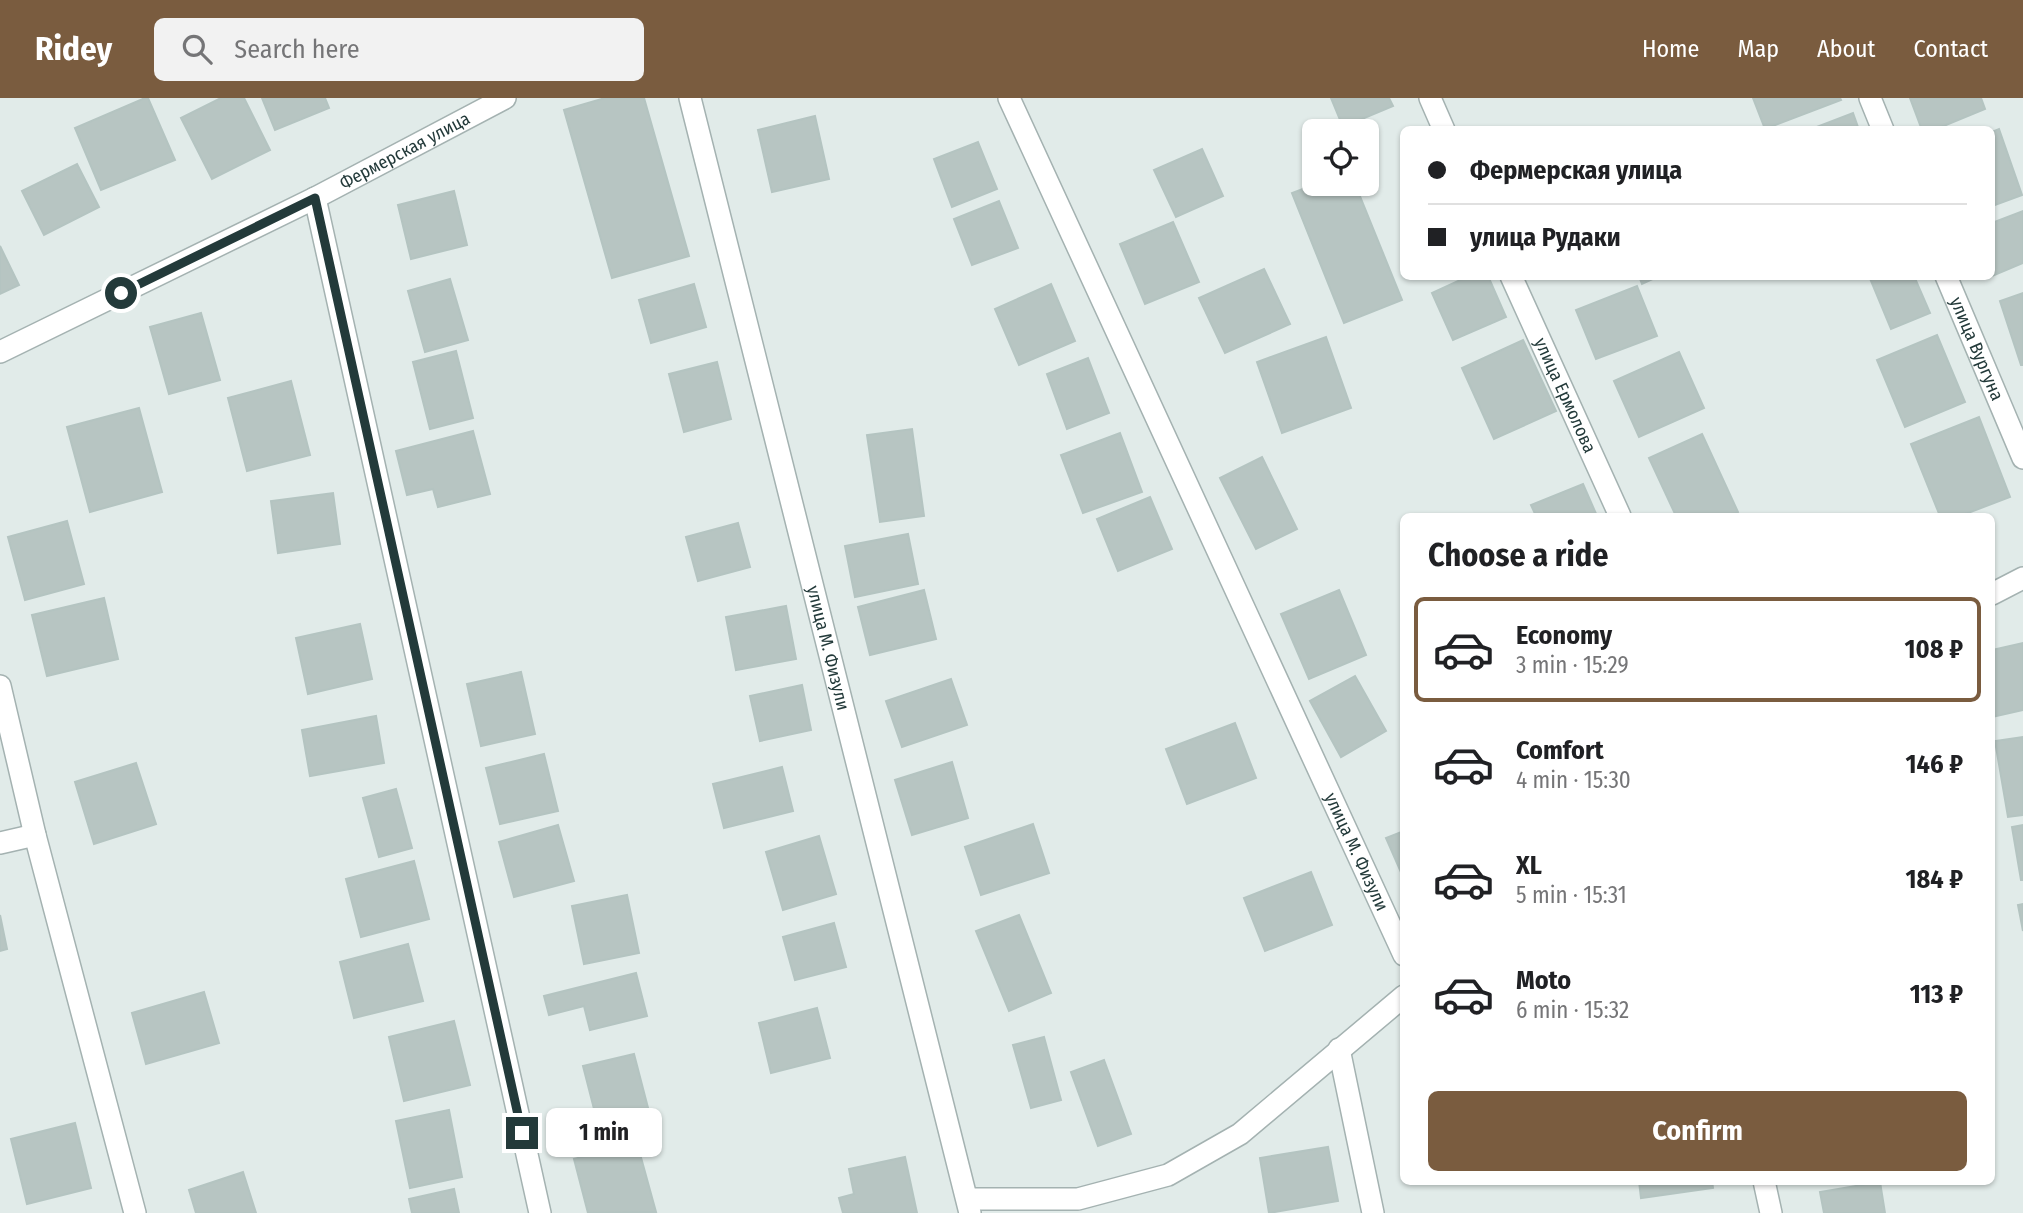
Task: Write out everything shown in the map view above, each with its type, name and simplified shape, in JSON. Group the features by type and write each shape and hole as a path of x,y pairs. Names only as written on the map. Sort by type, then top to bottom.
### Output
{"street":[{"name":"Фермерская улица","path":"0,352 315,198 505,98"},
{"name":"улица М. Физули","path":"690,98 882,870 969,1206 1078,1199 1168,1175 1240,1134 1400,999"},
{"name":"улица М. Физули","path":"1009,98 1400,946"},
{"path":"1430,98 1442,126"},
{"path":"1870,98 1881,126"},
{"path":"315,198 540,1213"},
{"name":"улица Ермолова","path":"1513,280 1618,513"},
{"name":"улица Вургуна","path":"1948,280 2023,458"},
{"path":"1995,592 2023,578"},
{"path":"0,686 35,835 135,1213"},
{"path":"0,843 35,835"},
{"path":"1339,1049 1373,1213"},
{"path":"1765,1185 1771,1213"}],"building":[{"path":"148,98 175,160 101,190 75,128"},
{"path":"221,98 244,98 270,150 212,179 181,118"},
{"path":"262,98 325,98 329,108 275,130"},
{"path":"605,98 644,98 689,256 612,278 564,110"},
{"path":"1331,98 1389,98 1393,106 1362,119 1340,119"},
{"path":"1753,98 1841,100 1773,126 1764,126"},
{"path":"1910,98 1981,98 1985,109 1944,126 1920,126"},
{"path":"1853,113 1858,126 1819,126"},
{"path":"815,116 829,179 772,192 758,130"},
{"path":"1999,129 2022,195 1995,205 1995,131"},
{"path":"978,142 997,189 952,207 934,159"},
{"path":"1202,149 1223,196 1176,217 1154,170"},
{"path":"77,164 99,207 44,235 22,191"},
{"path":"1302,189 1302,196 1360,196 1402,300 1344,323 1292,193"},
{"path":"454,191 467,245 411,259 398,205"},
{"path":"999,201 1018,248 972,265 954,219"},
{"path":"2023,211 2023,263 1995,275 1995,222"},
{"path":"1173,222 1199,282 1145,304 1120,244"},
{"path":"0,246 19,285 0,294"},
{"path":"1264,269 1290,324 1225,353 1199,298"},
{"path":"450,279 468,340 425,352 408,291"},
{"path":"1460,280 1490,280 1506,317 1453,340 1432,293"},
{"path":"1871,280 1916,280 1930,313 1891,329"},
{"path":"694,284 706,327 651,343 639,300"},
{"path":"1051,284 1075,341 1019,365 995,309"},
{"path":"1637,286 1657,336 1596,359 1576,310"},
{"path":"2023,293 2023,365 2021,365 2000,301"},
{"path":"201,313 220,380 169,394 150,327"},
{"path":"1937,335 1965,402 1905,427 1877,360"},
{"path":"1326,337 1351,408 1282,433 1257,362"},
{"path":"1523,340 1556,411 1494,439 1462,368"},
{"path":"456,351 473,418 430,429 413,362"},
{"path":"1679,352 1704,408 1639,437 1614,381"},
{"path":"1088,358 1109,413 1067,429 1047,374"},
{"path":"717,362 731,419 684,432 669,374"},
{"path":"291,381 310,455 247,471 228,398"},
{"path":"139,408 162,492 90,512 67,427"},
{"path":"1979,417 2010,497 1968,513 1939,513 1911,444"},
{"path":"912,429 924,516 880,522 867,435"},
{"path":"473,431 490,494 438,507 433,489 407,495 396,451"},
{"path":"1120,433 1142,492 1083,513 1061,455"},
{"path":"1702,434 1738,512 1675,513 1649,458"},
{"path":"1262,457 1297,529 1256,549 1220,478"},
{"path":"1583,484 1596,513 1535,513 1531,505"},
{"path":"333,493 340,544 278,553 271,501"},
{"path":"1150,497 1172,549 1118,571 1097,519"},
{"path":"67,521 84,584 25,600 8,537"},
{"path":"738,523 750,567 698,581 686,537"},
{"path":"908,534 918,584 855,597 845,546"},
{"path":"924,590 936,639 870,655 858,607"},
{"path":"1339,590 1366,655 1309,679 1281,614"},
{"path":"104,598 118,659 47,676 32,615"},
{"path":"786,606 796,659 736,670 726,617"},
{"path":"360,624 372,679 308,694 296,638"},
{"path":"2023,643 2023,710 1995,716 1995,649"},
{"path":"521,672 535,734 481,746 467,684"},
{"path":"1355,676 1386,731 1341,757 1310,701"},
{"path":"951,679 967,725 902,747 886,701"},
{"path":"802,685 811,730 760,741 750,696"},
{"path":"376,716 384,763 310,776 302,730"},
{"path":"1235,723 1256,778 1187,804 1166,749"},
{"path":"2023,737 2023,815 2008,817 1995,741"},
{"path":"544,754 558,811 500,824 486,768"},
{"path":"952,762 968,818 912,835 895,780"},
{"path":"136,763 156,824 94,844 75,782"},
{"path":"782,767 793,811 724,828 713,784"},
{"path":"396,789 412,848 379,857 363,798"},
{"path":"1033,824 1049,873 981,895 965,847"},
{"path":"558,825 574,881 514,897 499,842"},
{"path":"2023,825 2023,880 2021,880 2012,827"},
{"path":"1400,833 1400,870 1386,838"},
{"path":"819,836 836,894 783,910 766,852"},
{"path":"414,861 429,919 361,937 346,879"},
{"path":"1311,872 1332,925 1265,951 1244,898"},
{"path":"627,895 639,953 584,964 572,906"},
{"path":"2023,904 2023,931 2018,905"},
{"path":"0,915 7,949 0,951"},
{"path":"1019,915 1051,993 1009,1011 976,931"},
{"path":"834,923 846,967 795,980 783,937"},
{"path":"408,944 423,1001 354,1018 340,962"},
{"path":"636,973 647,1016 590,1030 584,1006 549,1015 544,996"},
{"path":"204,992 219,1043 146,1064 132,1013"},
{"path":"817,1008 830,1058 771,1073 759,1023"},
{"path":"454,1021 470,1085 404,1101 389,1037"},
{"path":"1044,1037 1061,1100 1031,1108 1013,1045"},
{"path":"634,1054 653,1127 602,1140 583,1066"},
{"path":"1104,1060 1131,1134 1098,1146 1071,1072"},
{"path":"449,1110 462,1177 410,1188 396,1121"},
{"path":"75,1123 91,1188 27,1204 11,1139"},
{"path":"637,1143 656,1212 588,1213 574,1159"},
{"path":"1328,1147 1338,1201 1269,1213 1260,1158"},
{"path":"905,1157 917,1213 843,1213 839,1198 854,1194 849,1169"},
{"path":"243,1172 256,1213 196,1213 189,1190"},
{"path":"1639,1185 1713,1185 1713,1188 1641,1198"},
{"path":"1862,1185 1880,1185 1885,1213 1824,1213 1820,1192"},
{"path":"454,1189 459,1213 412,1213 409,1199"}],"route":[{"path":"121,293 315,198 522,1133"}]}
